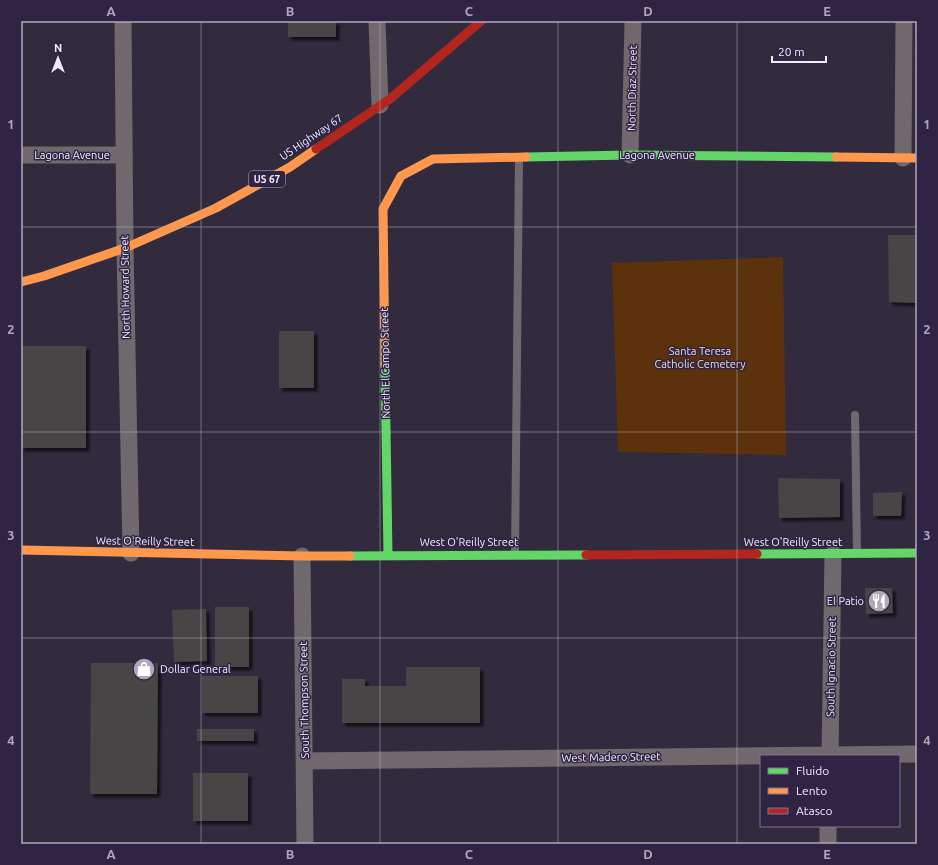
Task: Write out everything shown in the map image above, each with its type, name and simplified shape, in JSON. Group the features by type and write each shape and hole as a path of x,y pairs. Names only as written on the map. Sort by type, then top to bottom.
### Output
{"main road":[{"name":"US Highway 67","path":"21,282 44,276 125,248 216,208 283,170 380,105 436,60 481,21"},
{"name":"Lagona Avenue","path":"401,176 433,159 630,155 910,158"},
{"name":"North El Campo Street","path":"388,555 383,209 401,176"},
{"name":"West O'Reilly Street","path":"21,550 302,556 917,553"}],"street":[{"name":"North Howard Street","path":"122,21 131,553"},
{"path":"376,21 380,105"},
{"name":"North Diaz Street","path":"630,155 633,21"},
{"path":"904,21 910,158"},
{"name":"Lagona Avenue","path":"21,155 124,155"},
{"name":"South Ignacio Street","path":"830,755 833,554"},
{"name":"South Thompson Street","path":"302,556 305,844"},
{"name":"West Madero Street","path":"830,755 917,754"},
{"name":"West Madero Street","path":"304,761 760,756"},
{"path":"828,827 828,844"}],"lane":[{"path":"515,554 519,157"},
{"path":"855,415 857,554"}],"green space":[{"name":"Santa Teresa Catholic Cemetery","path":"783,257 786,455 618,452 612,263"}],"building":[{"path":"288,21 336,21 336,37 288,37"},
{"path":"888,235 917,235 917,303 889,302"},
{"path":"279,331 314,331 314,388 279,388"},
{"path":"21,346 86,346 86,448 21,448"},
{"path":"778,478 840,479 840,517 779,518"},
{"path":"902,492 901,516 873,516 873,493"},
{"name":"El Patio","path":"865,588 892,588 893,613 866,614"},
{"path":"215,607 249,607 249,667 215,667"},
{"path":"206,609 207,661 174,662 172,610"},
{"path":"91,663 158,663 157,794 90,794"},
{"path":"406,667 480,667 480,723 342,723 342,679 365,679 365,686 406,686"},
{"path":"202,676 258,676 258,713 202,713"},
{"path":"197,729 254,729 254,741 197,741"},
{"path":"193,773 248,773 248,821 193,821"}],"traffic: fast":[{"path":"526,157 630,155 836,157"},
{"path":"385,365 388,555"},
{"path":"757,554 917,553"},
{"path":"350,556 586,555"}],"traffic: slow":[{"path":"21,282 44,276 125,248 216,208 290,167 316,149"},
{"path":"385,365 383,209 401,176 433,159 526,157"},
{"path":"836,157 917,158"},
{"path":"21,550 350,556"}],"traffic: jam":[{"path":"316,149 390,99 481,21"},
{"path":"586,555 757,554"}],"place":[{"name":"El Patio","path":"879,601"},
{"name":"Dollar General","path":"144,669"}]}
